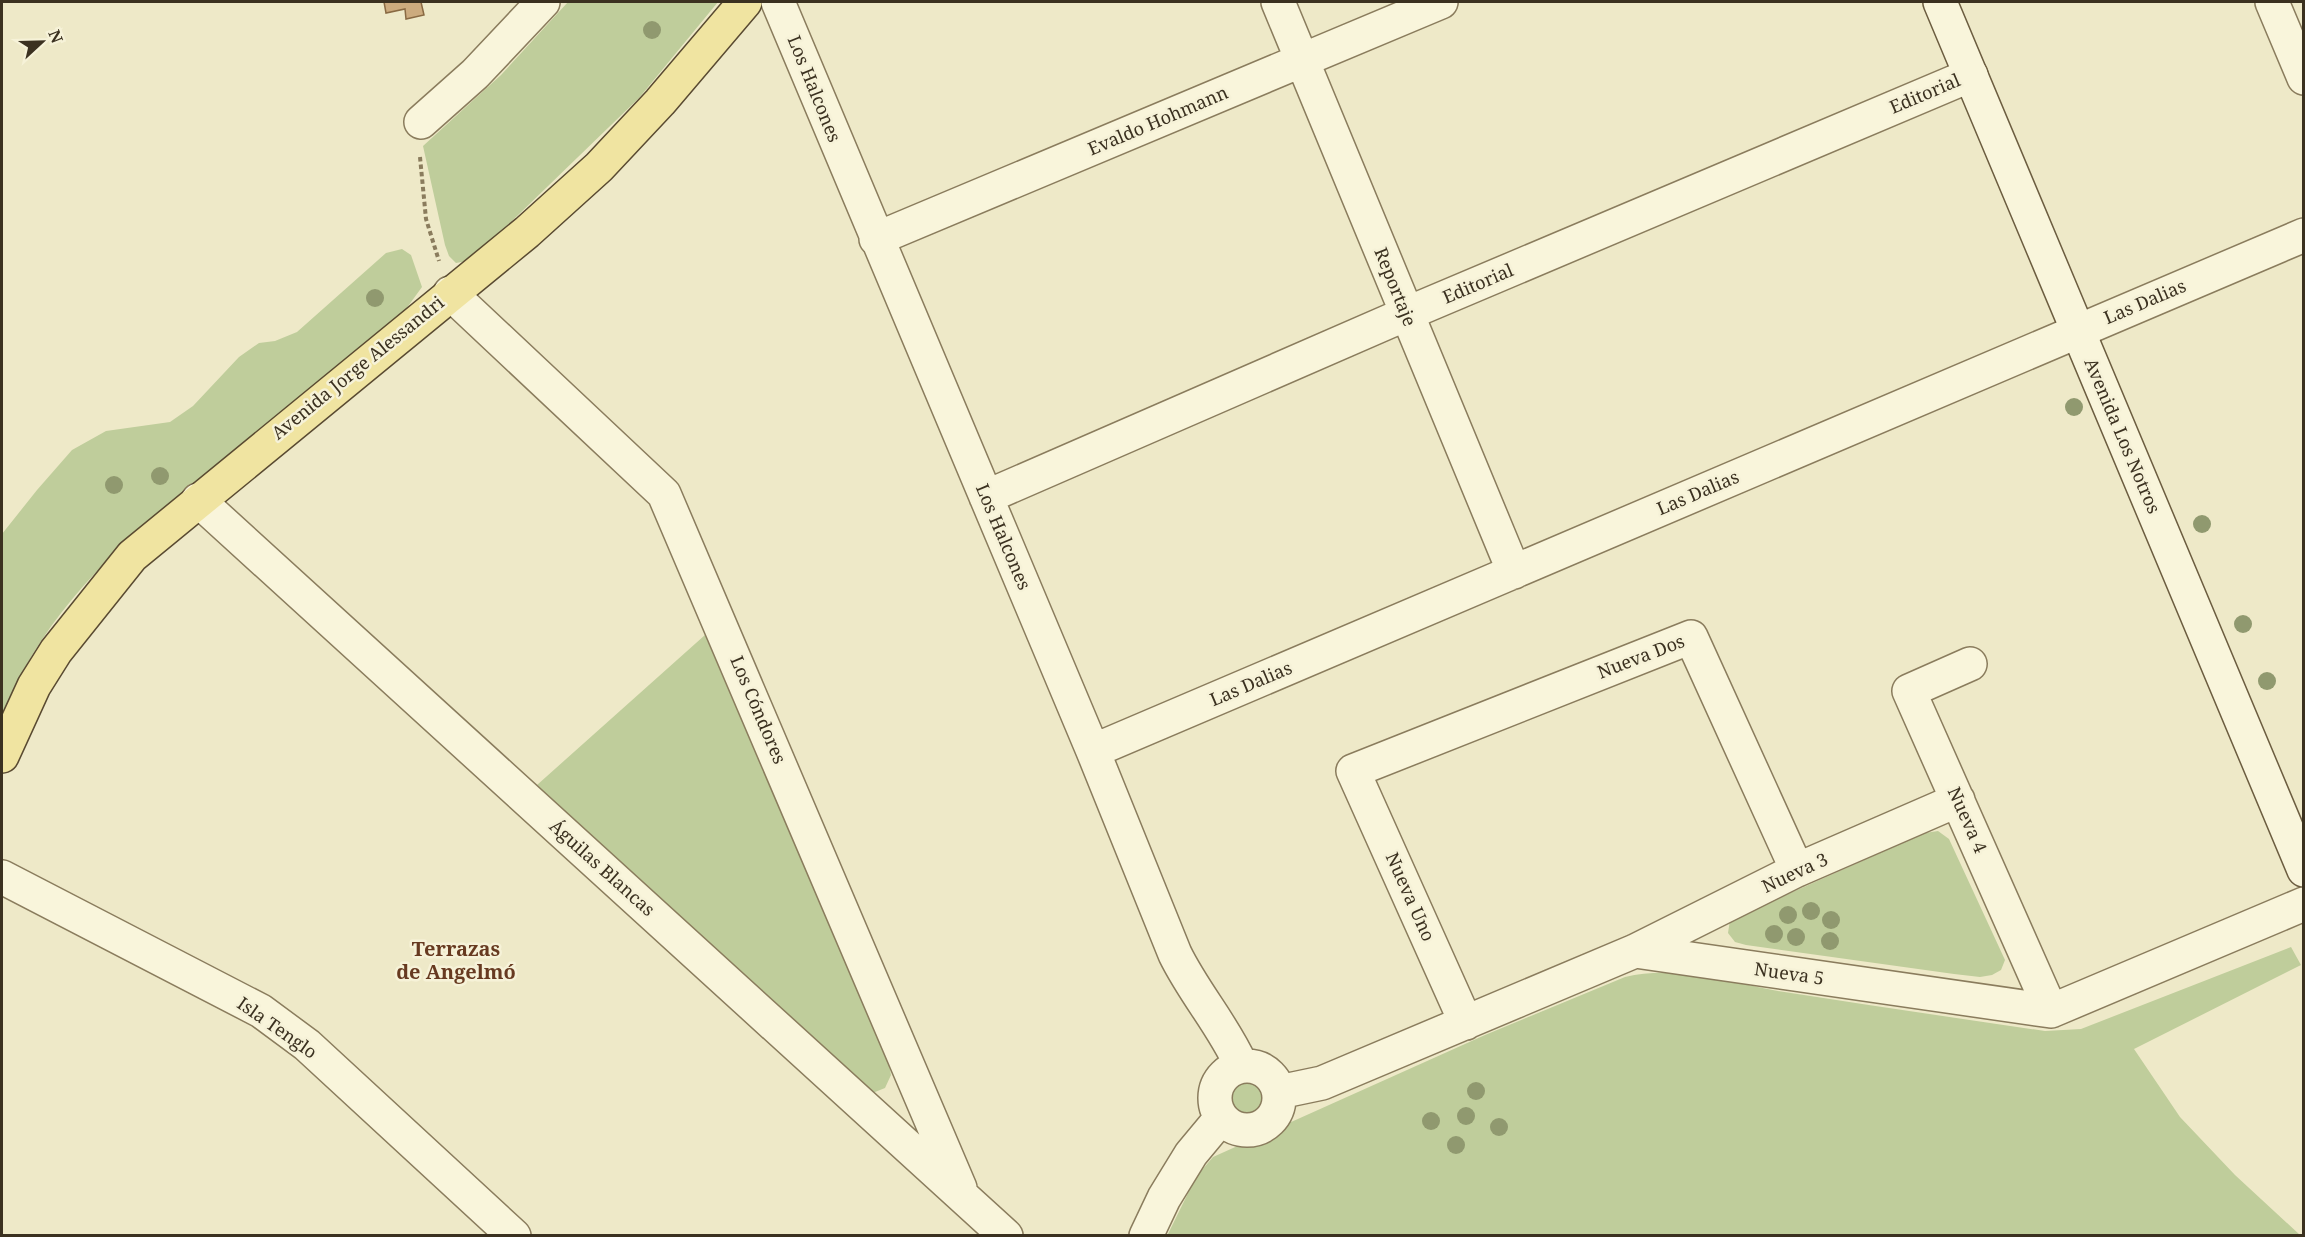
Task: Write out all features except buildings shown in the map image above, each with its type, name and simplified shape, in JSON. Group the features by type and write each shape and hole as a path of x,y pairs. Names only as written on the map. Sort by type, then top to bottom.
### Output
{"main road":[{"name":"Avenida Jorge Alessandri","path":"2,756 34,686 92,603 132,556 527,232 598,167 705,51 745,2"}],"street":[{"path":"420,122 475,74 543,2"},
{"name":"Los Halcones","path":"778,2 1093,751 1175,954 1188,981 1220,1027 1241,1065"},
{"name":"Reportaje","path":"1278,2 1514,572"},
{"name":"Evaldo Hohmann","path":"876,239 1440,2"},
{"name":"Avenida Los Notros","path":"1940,2 2304,870"},
{"path":"2272,2 2304,78"},
{"name":"Editorial","path":"986,497 1406,314 1971,75"},
{"name":"Las Dalias","path":"1093,751 2304,235"},
{"name":"Los Cóndores","path":"450,293 664,494 964,1197"},
{"name":"Águilas Blancas","path":"198,500 1006,1236"},
{"name":"Nueva Dos","path":"1353,771 1691,637 1797,870"},
{"name":"Nueva 4","path":"1970,664 1909,691 2051,1011"},
{"name":"Nueva Uno","path":"1353,771 1466,1023"},
{"name":"Nueva 3","path":"1635,951 1797,870 1958,800"},
{"name":"Isla Tenglo","path":"2,877 261,1011 307,1045 514,1236"},
{"path":"2051,1011 2304,904"},
{"path":"1279,1092 1323,1083 1635,951"},
{"name":"Nueva 5","path":"1635,951 2051,1011"},
{"path":"1241,1065 1261,1068 1269,1074 1279,1092 1276,1113 1260,1127 1239,1129 1221,1118 1214,1097 1222,1077 1241,1065"},
{"path":"1146,1236 1164,1198 1191,1154 1221,1118"}],"path":[{"path":"420,122 420,169 426,219 450,293"}],"green space":[{"path":"568,2 718,2 639,98 481,251 467,261 456,263 449,256 445,245 423,146 501,75"},
{"path":"402,249 411,255 422,287 406,309 163,510 99,569 45,636 22,674 2,716 2,534 37,490 72,450 106,431 170,422 193,406 239,357 259,343 275,341 297,332 386,253"},
{"path":"705,635 888,1059 891,1075 885,1088 870,1094 537,785"},
{"path":"1938,831 1949,839 2005,960 2001,970 1992,975 1980,977 1954,974 1746,945 1735,942 1728,933 1730,920 1925,833"},
{"path":"2291,947 2301,965 2134,1049 2180,1117 2235,1175 2300,1235 1167,1236 1196,1177 1213,1157 1485,1035 1625,977 1663,973 1702,976 1778,991 2045,1031 2081,1029"},
{"path":"1247,1077 1255,1078 1261,1083 1266,1089 1266,1105 1261,1111 1255,1116 1247,1117 1239,1116 1233,1111 1228,1105 1227,1097 1228,1089 1233,1083 1239,1078"}],"district":[{"name":"Terrazas de Angelmó","path":"456,960"}]}
